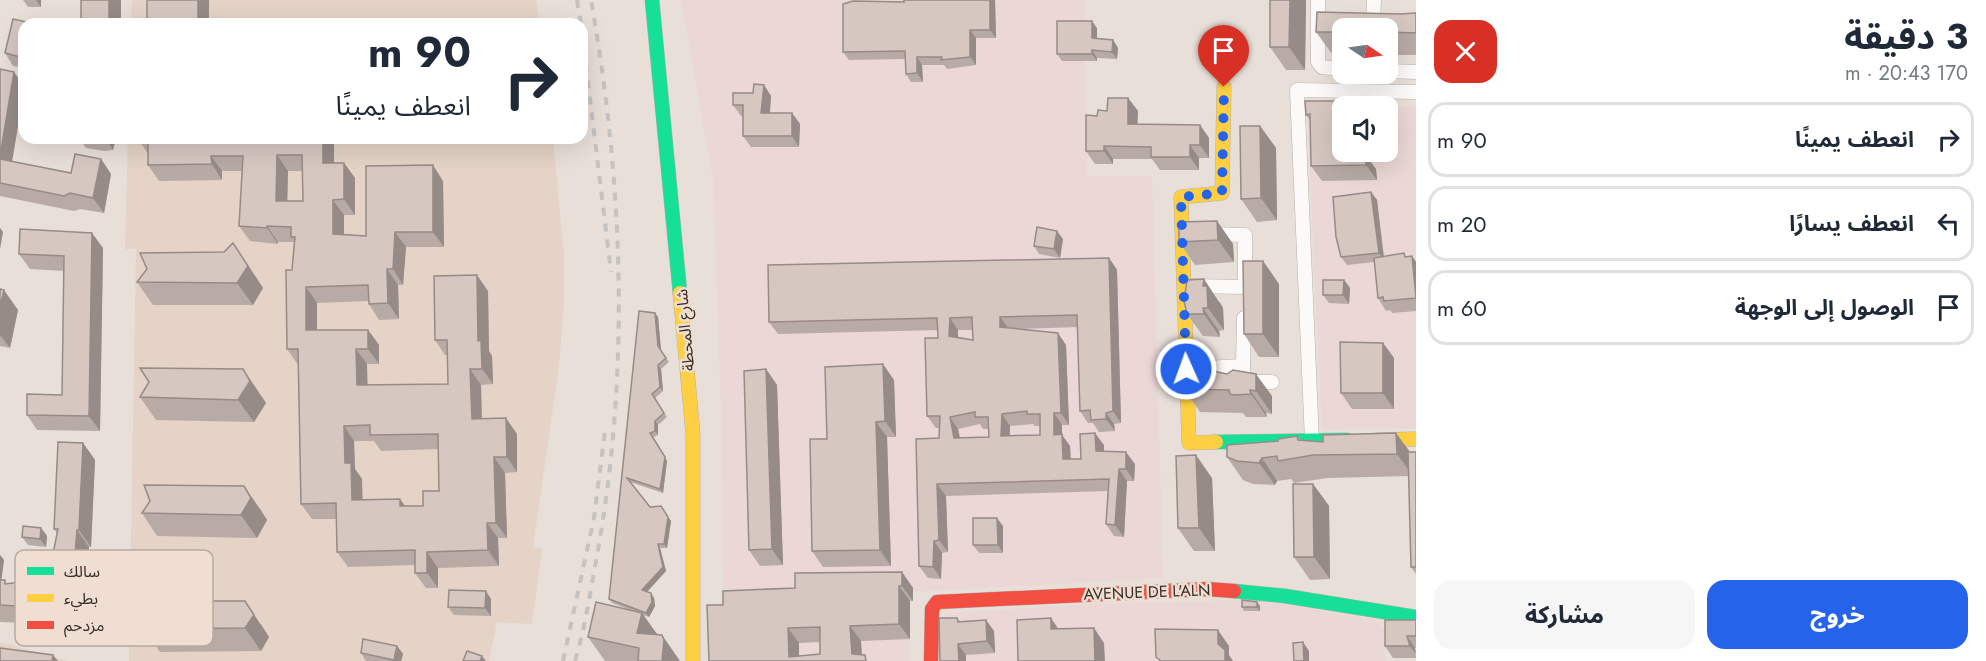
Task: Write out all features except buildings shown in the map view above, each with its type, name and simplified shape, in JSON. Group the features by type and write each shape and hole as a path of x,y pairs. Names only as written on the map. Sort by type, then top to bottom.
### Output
{"street":[{"name":"شارع المحطة","path":"652,0 693,434 693,661"},
{"path":"1318,0 1323,22 1319,65 1332,67"},
{"path":"1373,18 1374,0"},
{"path":"1398,71 1416,72"},
{"path":"1224,87 1222,193 1181,197 1189,443 1416,439"},
{"path":"1312,441 1297,90 1416,92"},
{"path":"1182,234 1245,235 1244,382 1272,382"},
{"path":"1184,286 1245,287"},
{"path":"1186,369 1243,366"},
{"name":"AVENUE DE L'ALN","path":"931,661 932,609 937,602 949,600 1207,589 1285,596 1416,617"}],"shaded area":[{"path":"132,0 536,0 539,18 131,18"},
{"path":"681,0 1085,0 1087,176 1152,176 1163,578 910,592 910,661 710,661 710,604 723,602 721,409 713,179"},
{"path":"1416,106 1416,428 1322,429 1307,108 1332,139 1332,162 1398,162 1398,107"},
{"path":"128,144 554,144 564,255 564,302 559,365 533,547 542,549 532,624 497,622 489,661 129,661 129,646 213,646 213,550 131,550 136,249 125,249"},
{"path":"1259,600 1376,620 1384,628 1385,661 947,661 945,613 1114,603"},
{"path":"0,642 68,661 0,661"}],"railway":[{"path":"577,0 580,18"},
{"path":"575,661 588,606 608,482 615,413 618,344 616,206 602,68 591,0"},
{"path":"588,82 611,272"},
{"path":"563,661 594,518 605,431"}],"traffic: fast":[{"path":"652,0 680,293"},
{"path":"1216,442 1347,440"},
{"path":"1234,591 1285,596 1416,617"}],"traffic: slow":[{"path":"1216,442 1189,443 1181,197 1222,193 1224,87"},
{"path":"680,293 693,434 693,661"},
{"path":"1377,440 1416,439"}],"traffic: jam":[{"path":"931,661 932,609 937,602 1207,589 1234,591"}],"route":[{"path":"1186,369 1181,197 1222,193 1224,87"}]}
